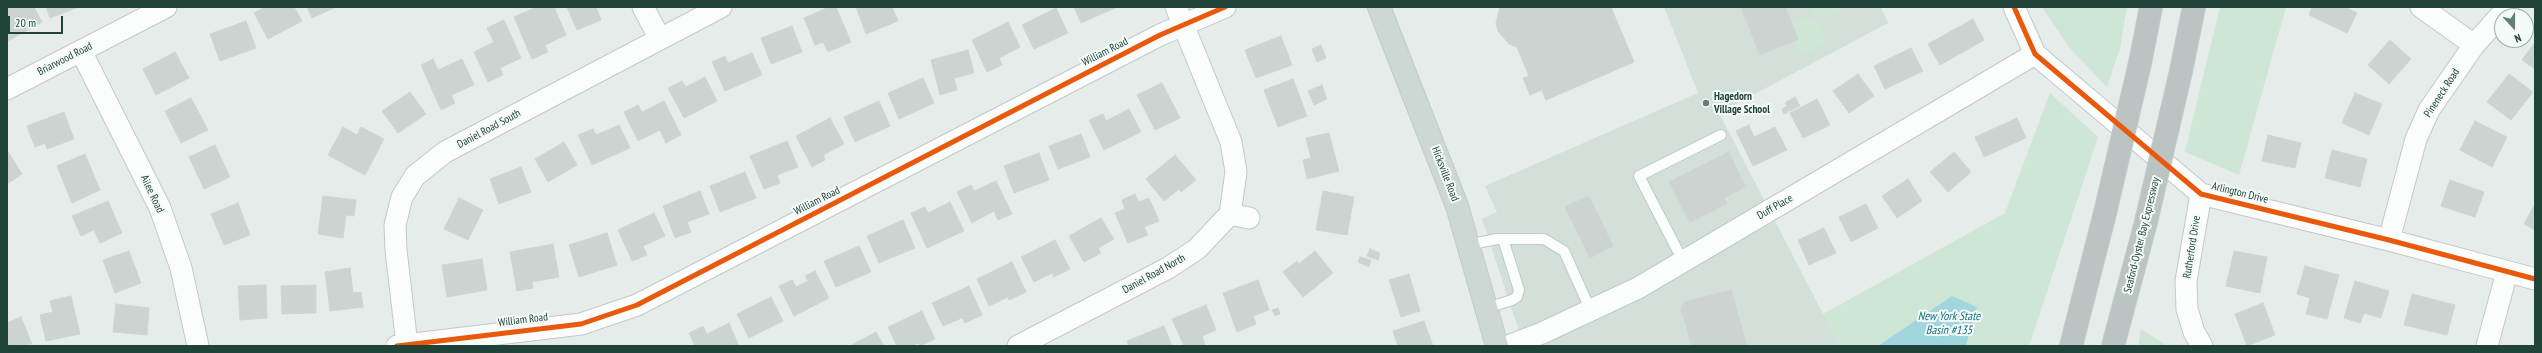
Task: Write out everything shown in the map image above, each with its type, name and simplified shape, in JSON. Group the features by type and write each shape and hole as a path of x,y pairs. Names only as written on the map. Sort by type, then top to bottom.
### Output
{"highway":[{"path":"2070,346 2105,213 2140,63 2151,7"},
{"name":"Seaford-Oyster Bay Expressway","path":"2113,346 2146,222 2181,71 2194,7"},
{"path":"2123,346 2146,222"}],"main road":[{"name":"Hicksville Road","path":"1379,7 1457,206 1497,346"}],"street":[{"name":"Briarwood Road","path":"7,89 166,7"},
{"path":"643,7 660,39"},
{"name":"Daniel Road South","path":"402,345 395,225 402,197 415,176 427,164 445,152 721,7"},
{"name":"William Road","path":"402,345 538,337 637,305 1180,16 1225,7"},
{"name":"Arlington Drive","path":"2014,7 2035,54 2201,194 2389,240 2535,279"},
{"path":"2421,7 2474,45"},
{"name":"Pineneck Road","path":"2389,240 2416,139 2429,110 2474,45 2508,7"},
{"name":"Daniel Road North","path":"1018,346 1168,268 1197,249 1239,216 1236,172 1231,142 1180,16"},
{"name":"Ailee Road","path":"81,51 160,208 181,268 198,346"},
{"name":"Duff Place","path":"1508,346 1638,288 2035,54"},
{"name":"Rutherford Drive","path":"2201,194 2186,281 2187,309 2194,332 2202,346"},
{"path":"2487,346 2507,272"}],"lane":[{"path":"1683,261 1639,176 1721,135"},
{"path":"1487,308 1512,300 1516,297 1519,290 1503,239"},
{"path":"1467,245 1503,239 1544,239 1564,251 1591,310"}],"shaded area":[{"path":"1664,7 1881,7 1888,23 1719,113 1836,339 1837,346 1524,346 1482,219 1497,212 1485,186 1698,93"}],"green space":[{"path":"1809,7 1844,7 1830,18 1816,15"},
{"path":"2042,7 2127,7 2120,48 2107,87 2069,47"},
{"path":"2220,7 2286,7 2239,175 2185,152"},
{"path":"1808,17 1812,21 1820,23 1828,41 1801,57 1794,41 1798,39 1792,24"},
{"path":"2050,93 2098,137 2029,346 1837,346 1823,314 2005,213"},
{"path":"2141,329 2167,346 2138,346"}],"water":[{"name":"New York State Basin #135","path":"1952,296 1977,307 1966,346 1878,346"}],"building":[{"path":"34,7 42,22 8,41 7,8"},
{"path":"46,7 79,7 50,18"},
{"path":"265,7 294,7 302,21 268,39 254,13"},
{"path":"307,7 336,7 312,18"},
{"path":"537,7 554,7 566,35 545,45 548,52 532,59 514,17"},
{"path":"567,7 596,7 601,20 577,30"},
{"path":"829,7 836,7 851,42 828,52 823,42 815,45 804,18"},
{"path":"856,7 892,7 898,21 866,34"},
{"path":"1074,7 1117,7 1081,23"},
{"path":"1500,7 1611,7 1634,62 1546,100 1542,90 1530,95 1523,78 1529,76 1517,47 1509,44 1498,31 1496,23"},
{"path":"1741,7 1785,7 1798,39 1760,55"},
{"path":"2312,7 2345,7 2357,13 2347,33 2309,15"},
{"path":"1056,8 1068,33 1034,49 1022,25"},
{"path":"1973,19 1984,40 1940,65 1928,44"},
{"path":"504,20 521,58 500,68 503,75 488,82 474,52 494,42 487,28"},
{"path":"246,21 256,48 220,61 210,34"},
{"path":"1008,22 1020,47 999,58 1002,65 987,72 972,40"},
{"path":"792,26 802,52 771,64 761,38"},
{"path":"1281,36 1292,65 1256,78 1245,50"},
{"path":"2390,40 2411,59 2389,84 2368,65"},
{"path":"2535,42 2535,69 2522,60 2531,48 2534,48"},
{"path":"1321,45 1326,58 1317,62 1312,49"},
{"path":"1911,48 1923,71 1885,89 1874,66"},
{"path":"968,50 974,73 954,78 957,90 940,95 931,60"},
{"path":"175,52 189,78 156,95 143,69"},
{"path":"752,53 762,75 725,91 712,62 725,56 728,63"},
{"path":"433,59 438,70 462,59 474,85 451,95 455,103 441,110 421,65"},
{"path":"1858,74 1874,96 1849,113 1833,91"},
{"path":"2509,74 2533,92 2511,120 2487,102"},
{"path":"705,77 717,101 684,118 668,88 682,81 686,87"},
{"path":"923,78 934,103 899,119 888,93"},
{"path":"1293,79 1307,116 1278,127 1264,90"},
{"path":"1162,83 1180,118 1155,130 1137,95"},
{"path":"1322,85 1327,99 1314,105 1308,91"},
{"path":"410,92 426,114 398,133 382,111"},
{"path":"2355,93 2382,104 2369,135 2342,123"},
{"path":"1795,97 1800,106 1790,111 1785,103"},
{"path":"191,98 208,130 181,143 165,111"},
{"path":"1817,99 1830,125 1803,138 1790,113"},
{"path":"664,101 681,135 666,143 660,130 638,141 624,112 638,105 642,112"},
{"path":"879,101 890,126 855,142 844,117"},
{"path":"1787,106 1789,111 1784,114 1782,109"},
{"path":"1129,109 1141,132 1104,150 1089,120 1103,114 1106,121"},
{"path":"64,112 74,139 47,149 45,143 35,147 27,126"},
{"path":"830,118 844,144 823,155 825,160 812,167 796,136"},
{"path":"2017,118 2026,138 1984,157 1975,137"},
{"path":"2475,121 2507,137 2492,167 2460,150"},
{"path":"619,125 630,148 592,165 578,135 593,129 596,135"},
{"path":"1749,125 1754,137 1775,127 1787,150 1753,166 1736,131"},
{"path":"343,127 357,135 361,127 384,139 365,175 328,155"},
{"path":"1329,133 1339,171 1307,179 1303,160 1311,158 1306,138"},
{"path":"1081,134 1090,157 1058,169 1049,146"},
{"path":"2268,135 2301,143 2295,168 2262,161"},
{"path":"787,141 798,167 777,175 780,183 764,189 750,156"},
{"path":"564,142 577,165 548,182 535,159"},
{"path":"215,145 230,177 204,189 189,157"},
{"path":"7,150 22,174 7,184"},
{"path":"2332,150 2367,159 2360,187 2325,178"},
{"path":"1729,152 1745,187 1724,198 1727,204 1690,222 1669,182"},
{"path":"1954,152 1971,172 1948,192 1930,172"},
{"path":"1039,153 1049,180 1014,193 1004,166"},
{"path":"85,154 100,190 72,203 57,166"},
{"path":"1175,155 1196,180 1181,192 1179,189 1164,201 1146,179"},
{"path":"521,167 531,192 499,204 490,179"},
{"path":"745,172 756,198 720,212 710,186"},
{"path":"1908,179 1922,201 1897,218 1882,196"},
{"path":"2450,180 2484,192 2475,217 2441,206"},
{"path":"996,181 1012,214 998,220 994,211 972,223 957,192 971,185 974,191"},
{"path":"700,191 709,214 687,222 691,232 675,238 663,206"},
{"path":"1323,191 1354,197 1347,235 1316,230"},
{"path":"1135,194 1139,202 1149,198 1159,221 1144,227 1148,235 1128,243 1115,213 1125,209 1122,200"},
{"path":"323,196 356,200 354,216 346,215 343,238 318,234"},
{"path":"1589,196 1613,246 1590,258 1565,207"},
{"path":"459,198 483,210 468,240 444,229"},
{"path":"108,201 122,233 100,243 94,230 81,236 72,216"},
{"path":"950,202 964,231 927,248 911,213 925,207 928,213"},
{"path":"238,203 250,235 224,245 211,214"},
{"path":"1866,204 1878,228 1851,242 1839,217"},
{"path":"2535,204 2535,230 2524,224"},
{"path":"654,213 665,236 643,246 647,255 632,261 618,230"},
{"path":"1101,218 1114,239 1098,248 1101,253 1084,262 1069,236"},
{"path":"903,220 915,248 879,263 867,236"},
{"path":"1824,228 1836,253 1809,265 1798,240"},
{"path":"607,233 617,265 579,277 569,245"},
{"path":"1055,240 1070,269 1054,277 1052,273 1034,282 1021,257"},
{"path":"553,244 559,277 532,282 533,288 517,291 510,252"},
{"path":"859,246 871,272 836,287 824,261"},
{"path":"1370,249 1380,253 1378,260 1367,256"},
{"path":"129,251 141,283 115,293 103,260"},
{"path":"1315,251 1333,273 1303,297 1283,272 1297,261 1299,264"},
{"path":"2234,251 2267,257 2260,293 2226,286"},
{"path":"1360,257 1371,260 1369,267 1358,262"},
{"path":"482,259 487,290 447,297 442,265"},
{"path":"1012,262 1026,292 1009,300 1008,297 989,306 977,279"},
{"path":"2305,266 2339,275 2327,319 2306,314 2310,298 2297,294"},
{"path":"350,268 353,293 361,292 363,307 330,311 325,272"},
{"path":"815,271 829,298 794,316 779,286 792,280 796,287 808,281 805,276"},
{"path":"1409,274 1420,311 1401,317 1389,280"},
{"path":"1258,280 1269,310 1253,316 1256,324 1237,332 1223,293"},
{"path":"2355,281 2389,291 2381,318 2364,313 2360,323 2344,318"},
{"path":"266,285 267,318 240,320 238,286"},
{"path":"316,285 316,313 282,314 281,286"},
{"path":"969,286 982,315 965,323 962,318 943,326 932,303"},
{"path":"1731,290 1747,346 1692,346 1681,309 1684,302"},
{"path":"2412,294 2455,305 2447,335 2404,325"},
{"path":"71,296 80,334 46,341 40,315 53,312 50,301"},
{"path":"771,297 783,321 749,338 737,314"},
{"path":"2263,303 2275,335 2247,346 2235,314"},
{"path":"116,304 149,308 147,335 113,332"},
{"path":"1206,305 1216,330 1202,336 1205,345 1184,346 1172,319"},
{"path":"1278,308 1280,314 1275,316 1272,310"},
{"path":"922,311 935,339 920,346 918,343 912,346 897,346 888,327"},
{"path":"21,317 32,344 7,346 7,323"},
{"path":"1424,321 1433,346 1398,346 1393,331"},
{"path":"729,323 739,346 695,346 689,333 703,326 707,334"},
{"path":"1164,326 1172,346 1129,346 1127,341"},
{"path":"876,332 884,346 850,346"}],"cycle path":[{"path":"397,346 581,324 637,305 1160,35 1225,7"},
{"path":"2014,7 2035,54 2201,194 2389,240 2535,279"}],"place":[{"name":"Hagedorn Village School","path":"1706,103"}]}
